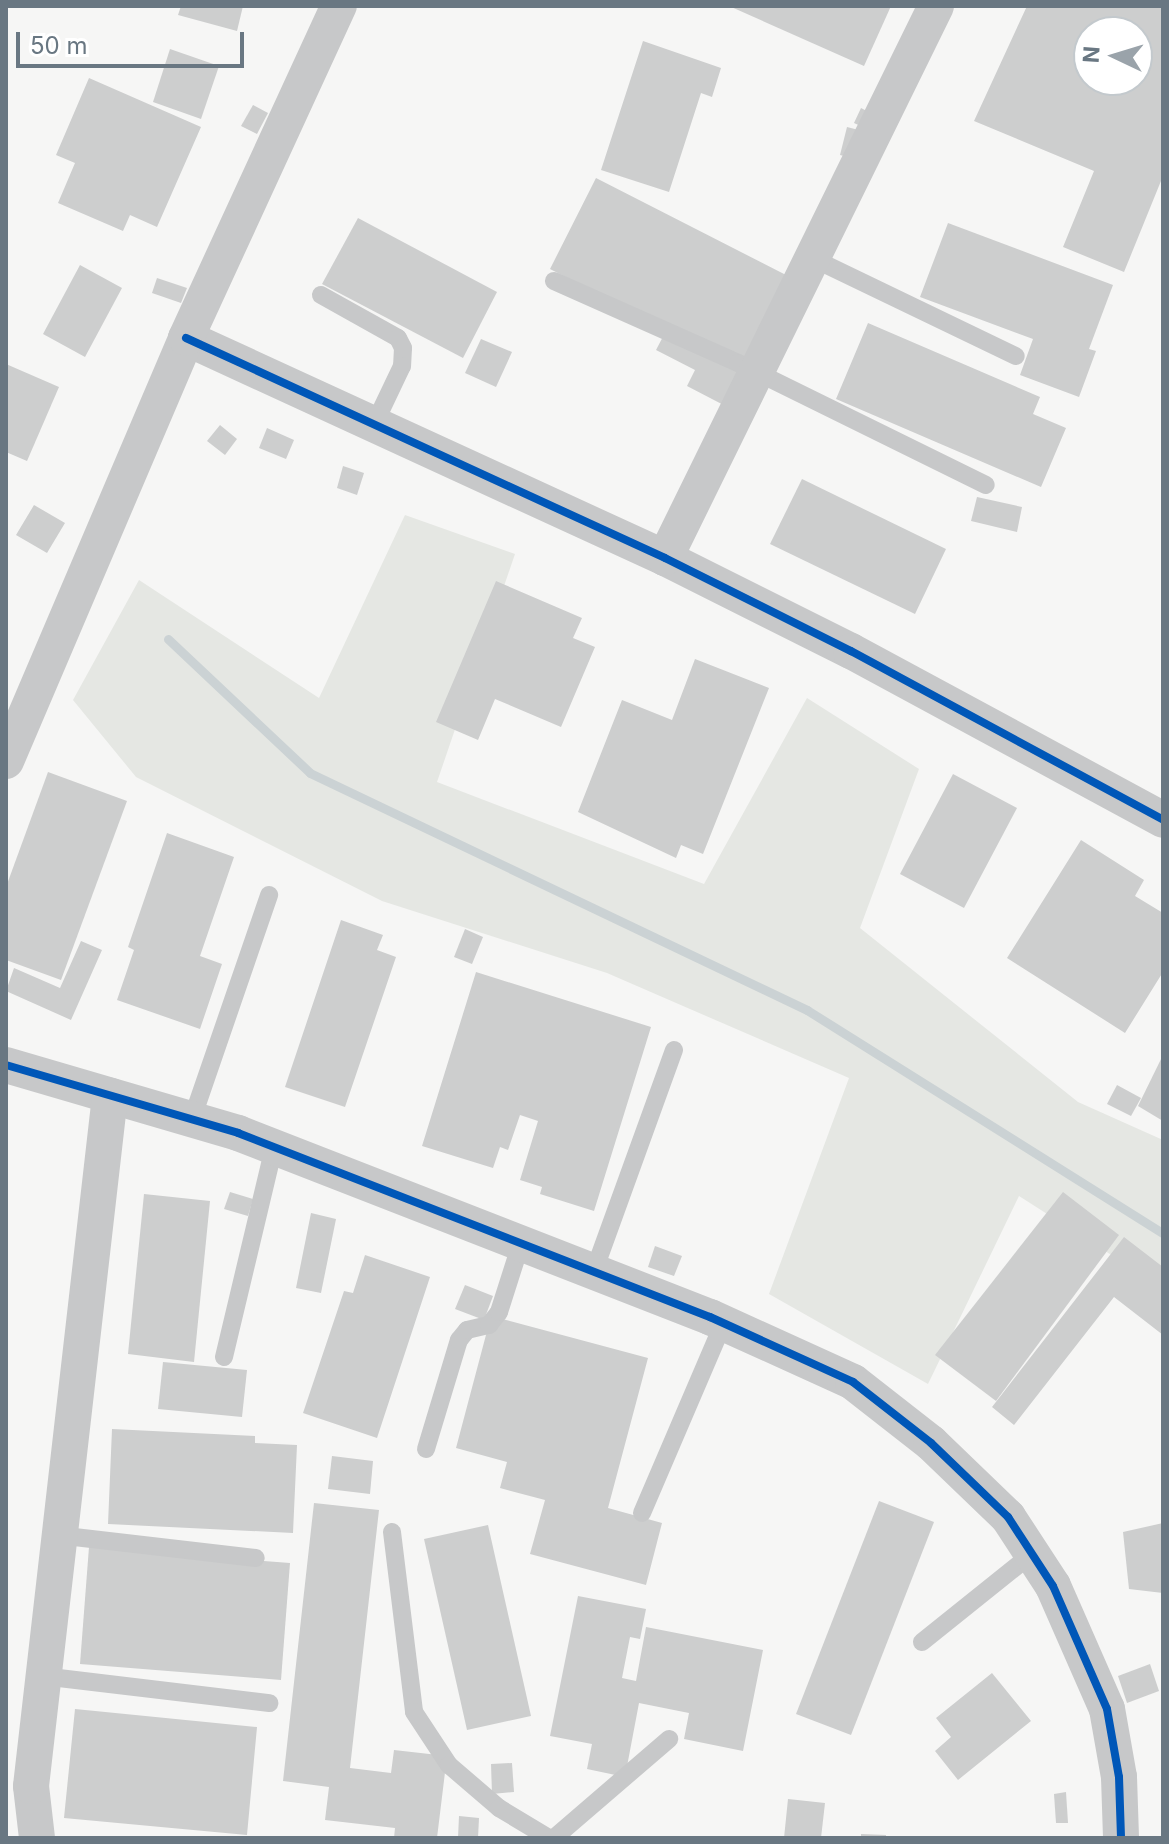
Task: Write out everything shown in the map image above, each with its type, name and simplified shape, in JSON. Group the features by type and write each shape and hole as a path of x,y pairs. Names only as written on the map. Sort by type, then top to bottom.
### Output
{"street":[{"path":"6,761 186,338 339,6"},
{"path":"665,558 936,6"},
{"path":"186,338 665,558 851,651 1163,820"},
{"path":"6,1065 192,1119 274,1147 594,1271 810,1359 893,1410 1008,1517 1053,1586 1107,1709 1119,1777 1121,1838"},
{"path":"37,1838 31,1786 57,1535 110,1096"}],"lane":[{"path":"812,258 1016,356"},
{"path":"554,281 757,371 986,485"},
{"path":"321,295 398,338 403,348 402,366 374,425"},
{"path":"192,1119 269,895"},
{"path":"594,1271 674,1050"},
{"path":"224,1357 274,1147"},
{"path":"426,1449 459,1340 467,1330 489,1325 499,1312 521,1243"},
{"path":"642,1513 724,1322"},
{"path":"392,1532 414,1712 449,1765 499,1808 551,1838 669,1739"},
{"path":"57,1535 256,1558"},
{"path":"922,1642 1032,1554"},
{"path":"42,1676 269,1703"}],"shaded area":[{"path":"405,515 515,554 437,782 704,884 807,698 919,769 860,928 1078,1102 1163,1140 1163,1288 1019,1196 928,1384 769,1294 849,1078 607,973 382,901 136,777 73,700 139,580 319,698"}],"building":[{"path":"181,6 243,6 237,31 178,15"},
{"path":"729,6 891,6 864,66"},
{"path":"1027,6 1163,6 1163,176 1124,272 1063,247 1094,171 974,121"},
{"path":"643,41 721,68 712,97 701,93 669,192 601,170"},
{"path":"170,49 219,66 201,119 153,102"},
{"path":"89,78 201,127 157,227 130,215 123,231 58,203 75,163 56,155"},
{"path":"253,105 268,113 257,134 241,126"},
{"path":"861,108 882,119 876,133 854,123"},
{"path":"847,127 874,134 867,162 840,155"},
{"path":"596,178 786,275 737,412 687,386 695,370 656,350 667,329 550,269"},
{"path":"358,218 497,292 463,358 322,284"},
{"path":"948,223 1113,285 1089,349 1096,351 1079,397 1020,375 1033,339 920,297"},
{"path":"80,265 122,288 85,357 43,334"},
{"path":"157,278 187,288 181,303 152,293"},
{"path":"868,323 1040,397 1033,414 1066,428 1041,487 836,399"},
{"path":"481,339 512,352 496,387 465,373"},
{"path":"6,364 59,387 27,461 6,452"},
{"path":"220,425 237,439 225,455 207,441"},
{"path":"267,428 294,440 286,459 259,448"},
{"path":"343,466 364,473 357,495 337,488"},
{"path":"802,479 946,549 915,614 770,544"},
{"path":"977,497 1022,507 1017,532 971,521"},
{"path":"34,505 65,523 47,553 16,535"},
{"path":"496,581 582,618 573,638 595,647 561,727 495,699 478,740 436,722"},
{"path":"695,659 769,688 703,854 681,845 676,858 578,812 622,700 672,720"},
{"path":"48,772 127,801 61,980 6,960 6,887"},
{"path":"953,774 1017,808 964,908 900,874"},
{"path":"167,833 234,857 200,956 222,964 200,1029 117,1000 134,950 128,947"},
{"path":"1081,840 1144,880 1135,896 1163,913 1163,972 1125,1033 1007,958"},
{"path":"341,920 383,935 377,950 396,957 345,1107 285,1087"},
{"path":"465,929 483,937 472,964 454,957"},
{"path":"81,941 102,950 71,1020 6,991 14,968 60,988"},
{"path":"476,972 651,1027 594,1211 540,1194 542,1187 520,1180 538,1121 520,1115 508,1150 500,1147 493,1168 422,1146"},
{"path":"1163,1055 1163,1121 1138,1106"},
{"path":"1117,1085 1141,1098 1131,1116 1107,1104"},
{"path":"230,1192 253,1199 248,1216 224,1209"},
{"path":"1063,1192 1119,1235 996,1401 935,1355"},
{"path":"144,1194 210,1201 194,1362 128,1354"},
{"path":"311,1213 336,1219 321,1293 296,1288"},
{"path":"1124,1237 1163,1267 1163,1335 1114,1297 1014,1425 992,1407"},
{"path":"655,1246 682,1256 674,1276 648,1267"},
{"path":"365,1255 430,1277 377,1438 303,1413 344,1291 353,1293"},
{"path":"465,1285 493,1296 484,1320 455,1309"},
{"path":"491,1316 648,1358 608,1508 662,1523 646,1585 530,1554 545,1500 500,1488 507,1462 456,1448"},
{"path":"163,1362 247,1370 242,1417 158,1409"},
{"path":"112,1429 255,1436 255,1443 297,1445 293,1533 108,1524"},
{"path":"332,1456 373,1461 370,1494 328,1489"},
{"path":"879,1501 934,1522 851,1735 796,1714"},
{"path":"314,1503 379,1510 350,1768 391,1773 394,1750 447,1756 437,1838 394,1838 395,1828 325,1820 329,1787 283,1781"},
{"path":"1163,1523 1163,1593 1129,1589 1123,1532"},
{"path":"488,1525 531,1716 467,1730 424,1539"},
{"path":"89,1547 290,1563 281,1680 80,1664"},
{"path":"578,1596 646,1609 640,1639 630,1637 622,1678 636,1681 646,1627 763,1650 743,1751 684,1739 689,1713 639,1703 625,1777 587,1769 592,1744 550,1736"},
{"path":"1150,1664 1159,1691 1127,1703 1118,1676"},
{"path":"992,1673 1031,1721 958,1780 935,1751 951,1737 936,1718"},
{"path":"75,1709 257,1727 247,1835 64,1818"},
{"path":"512,1763 514,1792 492,1794 491,1764"},
{"path":"1066,1792 1068,1823 1056,1823 1054,1794"},
{"path":"788,1799 825,1803 821,1838 784,1838"},
{"path":"459,1816 479,1818 478,1838 458,1838"},
{"path":"861,1834 886,1835 886,1838 861,1838"}],"waterway":[{"path":"168,639 310,773 807,1010 1163,1233"}],"cycle path":[{"path":"186,338 665,558 851,651 1163,820"},
{"path":"6,1065 238,1133 710,1317 853,1382 931,1443 1008,1517 1053,1586 1107,1709 1119,1777 1121,1838"}]}
